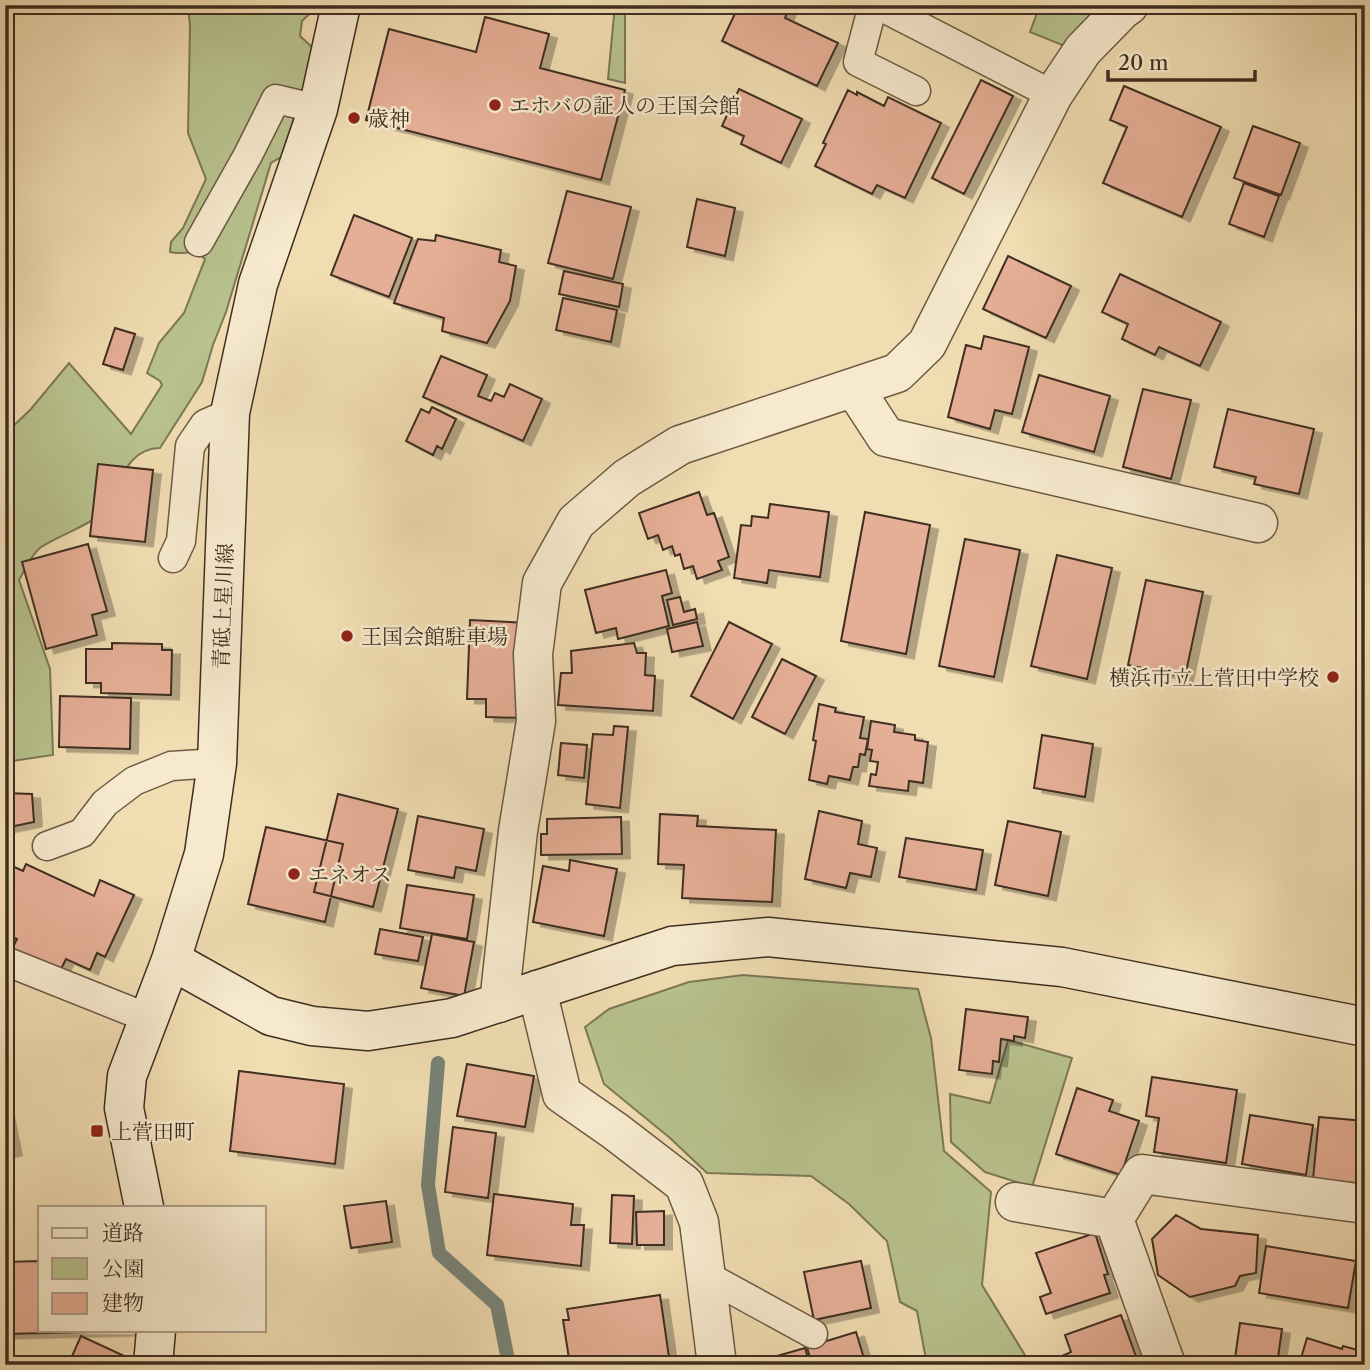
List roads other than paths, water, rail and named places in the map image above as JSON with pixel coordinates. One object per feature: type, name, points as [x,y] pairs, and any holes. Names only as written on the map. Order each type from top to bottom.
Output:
[{"type":"street","name":"青砥上星川線","points":[[144,1206],[124,1108],[127,1076],[171,960],[204,854],[217,763],[230,413],[258,284],[318,109],[341,5]]},
{"type":"street","points":[[499,1003],[519,831],[536,721],[533,654],[542,583],[576,522],[626,478],[680,445],[897,373],[927,344],[1053,95],[1083,50],[1129,5]]},
{"type":"street","points":[[854,388],[886,437],[1258,523]]},
{"type":"street","points":[[171,960],[271,1016],[312,1026],[368,1031],[452,1018],[671,946],[768,937],[1062,967],[1365,1027]]},
{"type":"street","points":[[537,990],[562,1094],[684,1184],[699,1222],[717,1365]]},
{"type":"street","points":[[1114,1219],[1142,1174],[1365,1204]]},
{"type":"street","points":[[1015,1202],[1114,1219]]},
{"type":"street","points":[[1114,1219],[1166,1365]]},
{"type":"street","points":[[153,1365],[156,1332]]},
{"type":"lane","points":[[916,91],[858,62],[876,5],[1053,95]]},
{"type":"lane","points":[[200,243],[276,99],[318,109]]},
{"type":"lane","points":[[173,558],[181,541],[190,446],[205,424],[230,413]]},
{"type":"lane","points":[[47,846],[82,833],[106,803],[134,781],[170,765],[217,763]]},
{"type":"lane","points":[[5,961],[148,1018]]},
{"type":"lane","points":[[707,1276],[813,1334]]},
{"type":"waterway","points":[[438,1063],[428,1185],[439,1253],[497,1305],[509,1365]]},
{"type":"place","name":"エホバの証人の王国会館","points":[[495,105]]},
{"type":"place","name":"歳神","points":[[354,118]]},
{"type":"place","name":"王国会館駐車場","points":[[347,636]]},
{"type":"place","name":"横浜市立上菅田中学校","points":[[1333,677]]},
{"type":"place","name":"エネオス","points":[[294,874]]},
{"type":"place","name":"上菅田町","points":[[97,1131]]}]
